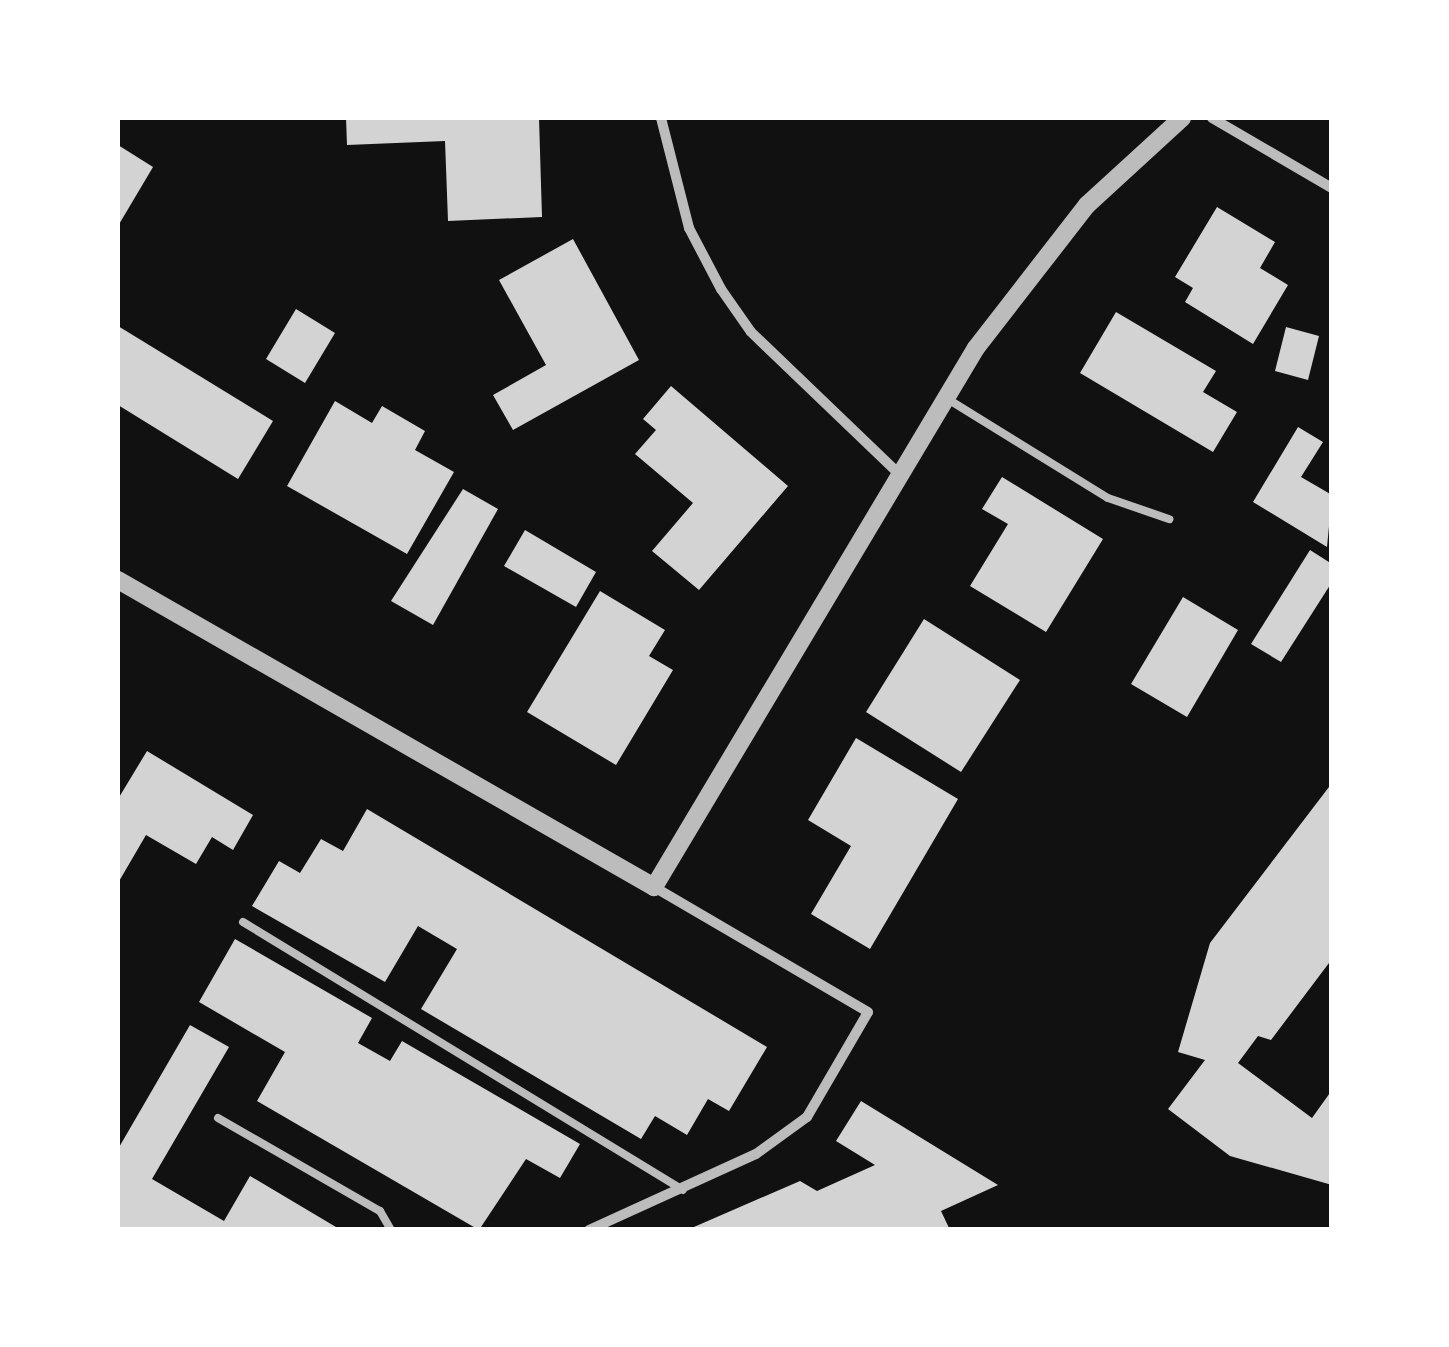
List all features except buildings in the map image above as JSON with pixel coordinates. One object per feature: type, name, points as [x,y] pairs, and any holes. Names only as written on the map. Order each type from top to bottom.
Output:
[{"type":"street","points":[[660,118],[689,228],[721,289],[751,332],[898,474]]},
{"type":"street","points":[[654,887],[946,398],[1087,205],[1182,118]]},
{"type":"street","points":[[1212,118],[1332,188]]},
{"type":"street","points":[[118,580],[868,1012],[807,1117],[683,1190],[588,1230]]},
{"type":"lane","points":[[946,398],[1108,498],[1168,519]]},
{"type":"lane","points":[[243,922],[683,1190]]},
{"type":"lane","points":[[218,1118],[380,1212],[391,1230]]}]
